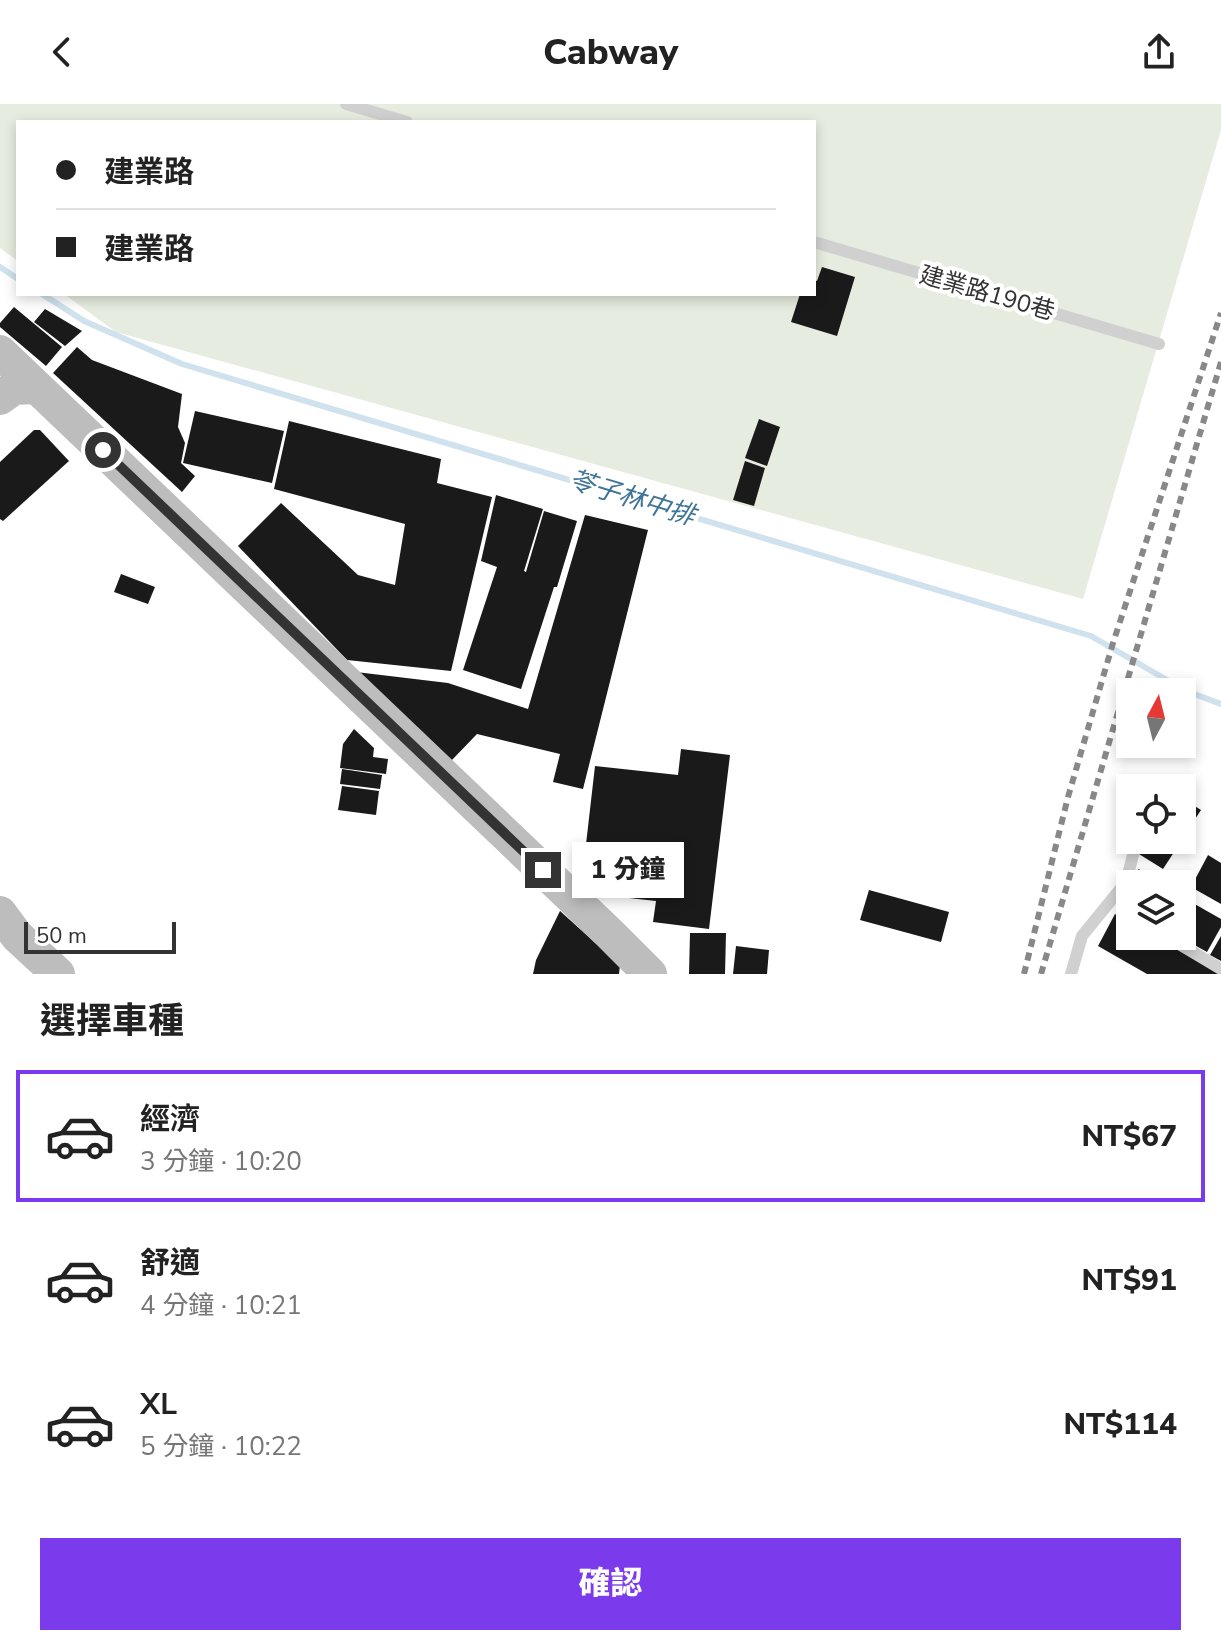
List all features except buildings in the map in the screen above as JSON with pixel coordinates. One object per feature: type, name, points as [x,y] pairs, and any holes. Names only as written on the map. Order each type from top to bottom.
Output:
[{"type":"street","points":[[0,352],[650,974]]},
{"type":"street","points":[[0,398],[14,388],[36,387]]},
{"type":"street","points":[[0,913],[17,936],[58,974]]},
{"type":"street","points":[[0,948],[27,974]]},
{"type":"lane","points":[[346,104],[400,120]]},
{"type":"lane","name":"建業路190巷","points":[[816,243],[1159,344]]},
{"type":"lane","points":[[1071,974],[1082,936],[1126,882],[1133,854]]},
{"type":"lane","points":[[1189,950],[1221,969]]},
{"type":"shaded area","points":[[0,104],[1221,104],[1221,130],[1083,599],[116,332],[67,296],[816,296],[816,120],[16,120],[16,260],[0,248]]},
{"type":"waterway","name":"苓子林中排","points":[[0,267],[16,278]]},
{"type":"waterway","name":"苓子林中排","points":[[45,296],[84,321],[182,364],[1091,636],[1186,691],[1221,704]]},
{"type":"railway","points":[[1024,974],[1068,797],[1113,643],[1221,313]]},
{"type":"railway","points":[[1041,974],[1221,362]]},
{"type":"route","points":[[103,450],[543,870]]}]
